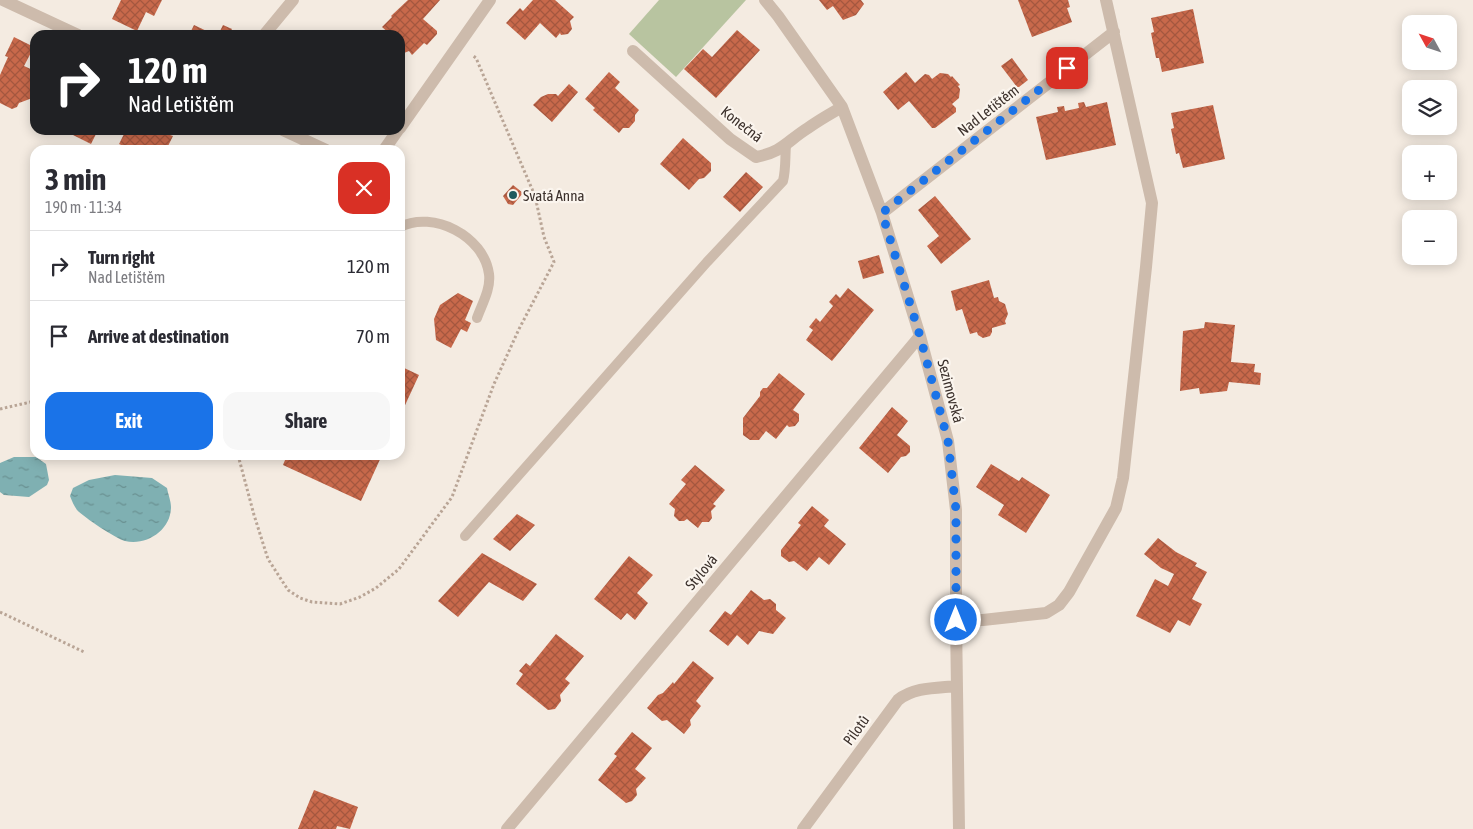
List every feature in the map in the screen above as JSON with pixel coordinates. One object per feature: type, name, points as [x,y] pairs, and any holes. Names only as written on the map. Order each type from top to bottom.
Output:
[{"type":"street","points":[[3,0],[67,30]]},
{"type":"street","points":[[268,30],[293,0]]},
{"type":"street","points":[[405,120],[490,0]]},
{"type":"street","name":"Sezimovská","points":[[765,0],[842,107],[882,213],[920,336],[948,441],[956,510],[956,686],[959,829]]},
{"type":"street","points":[[956,620],[983,620],[1046,613],[1059,605],[1069,592],[1116,508],[1125,459],[1152,203],[1106,0]]},
{"type":"street","name":"Nad Letištěm","points":[[882,213],[1114,32]]},
{"type":"street","name":"Konečná","points":[[633,51],[730,139],[756,157],[771,154],[806,129],[842,107]]},
{"type":"street","points":[[294,135],[315,145]]},
{"type":"street","name":"Stylová","points":[[507,829],[920,336]]},
{"type":"street","name":"Pilotů","points":[[804,829],[898,700],[906,694],[917,691],[956,686]]},
{"type":"lane","points":[[464,536],[707,262],[783,181],[786,170],[784,160],[786,145]]},
{"type":"lane","points":[[405,225],[419,221],[429,221],[457,231],[477,247],[485,258],[489,276],[488,287],[477,318]]},
{"type":"path","points":[[239,460],[268,559],[288,590],[300,598],[312,602],[340,604],[360,597],[376,588],[399,569],[452,497],[494,384],[519,329],[554,262],[544,237],[535,196],[476,58]]},
{"type":"path","points":[[0,409],[30,402]]},
{"type":"path","points":[[0,612],[84,652]]},
{"type":"green space","points":[[659,0],[746,0],[676,77],[629,34]]},
{"type":"water","points":[[14,457],[30,457],[30,460],[40,460],[46,464],[49,480],[47,485],[29,497],[4,495],[0,492],[0,463]]},
{"type":"water","points":[[115,475],[152,478],[167,488],[171,505],[170,515],[162,529],[149,539],[133,542],[125,541],[100,527],[81,514],[76,508],[70,496],[73,488],[89,480]]},
{"type":"building","points":[[121,0],[162,0],[154,16],[146,12],[137,30],[112,19]]},
{"type":"building","points":[[408,0],[440,0],[423,19],[437,31],[437,34],[427,45],[424,43],[412,55],[409,51],[405,53],[405,30],[385,30],[382,27]]},
{"type":"building","points":[[533,0],[555,0],[574,17],[570,21],[572,29],[568,34],[561,35],[560,33],[556,38],[540,23],[525,40],[506,23],[520,8],[523,11]]},
{"type":"building","points":[[819,0],[861,0],[864,4],[856,15],[843,20],[833,6],[827,10]]},
{"type":"building","points":[[1018,0],[1068,0],[1070,7],[1067,8],[1072,22],[1032,37]]},
{"type":"building","points":[[1193,9],[1204,63],[1162,72],[1159,58],[1156,58],[1151,33],[1154,32],[1151,18]]},
{"type":"building","points":[[194,25],[204,30],[192,30]]},
{"type":"building","points":[[223,25],[232,29],[232,30],[220,30]]},
{"type":"building","points":[[737,30],[760,50],[716,98],[684,69],[703,49],[712,57]]},
{"type":"building","points":[[14,37],[30,45],[30,55],[24,66],[30,69],[30,99],[19,103],[17,107],[12,109],[0,103],[0,75],[8,57],[5,56]]},
{"type":"building","points":[[1012,58],[1028,80],[1019,87],[1017,87],[1001,66]]},
{"type":"building","points":[[609,72],[620,82],[615,88],[639,110],[635,115],[635,121],[629,128],[623,128],[619,133],[593,110],[595,108],[585,99]]},
{"type":"building","points":[[906,72],[915,83],[925,74],[929,75],[932,79],[940,73],[952,76],[960,85],[958,86],[960,89],[959,98],[952,104],[956,108],[956,112],[935,128],[932,128],[909,101],[898,110],[883,92]]},
{"type":"building","points":[[569,84],[578,92],[552,122],[533,105],[541,97],[548,94],[556,94],[558,96]]},
{"type":"building","points":[[1084,102],[1086,107],[1107,102],[1116,145],[1046,160],[1036,117],[1058,112],[1057,107],[1064,106],[1065,111],[1079,108],[1078,103]]},
{"type":"building","points":[[1213,105],[1225,159],[1183,168],[1179,153],[1176,154],[1171,129],[1174,128],[1171,113]]},
{"type":"building","points":[[73,135],[96,135],[91,144]]},
{"type":"building","points":[[124,135],[173,136],[168,145],[119,144]]},
{"type":"building","points":[[683,138],[711,163],[711,171],[704,178],[699,179],[689,190],[660,164]]},
{"type":"building","points":[[746,172],[763,187],[740,212],[723,197]]},
{"type":"building","name":"Svatá Anna","points":[[513,185],[523,193],[513,205],[508,204],[503,196]]},
{"type":"building","points":[[935,196],[971,239],[941,264],[927,246],[939,236],[918,210]]},
{"type":"building","points":[[879,255],[884,273],[863,279],[858,261]]},
{"type":"building","points":[[989,280],[994,298],[998,297],[999,301],[1005,304],[1008,314],[1005,321],[1006,324],[992,328],[990,336],[983,338],[977,332],[970,334],[962,309],[956,311],[951,291]]},
{"type":"building","points":[[848,288],[874,310],[832,361],[806,340],[813,330],[809,327],[816,318],[820,322],[833,306],[829,302],[836,294],[840,298]]},
{"type":"building","points":[[458,293],[473,301],[465,320],[471,323],[467,332],[461,329],[451,348],[436,340],[434,319],[440,305]]},
{"type":"building","points":[[1205,322],[1235,325],[1231,362],[1255,364],[1254,372],[1261,373],[1260,385],[1229,382],[1227,391],[1200,394],[1199,388],[1180,391],[1183,331],[1204,328]]},
{"type":"building","points":[[405,368],[419,375],[405,405]]},
{"type":"building","points":[[779,373],[805,394],[793,410],[799,414],[799,421],[795,426],[789,427],[787,425],[776,439],[766,431],[759,440],[750,440],[743,435],[743,418],[760,396],[763,388],[767,388]]},
{"type":"building","points":[[892,407],[908,421],[897,435],[910,446],[910,452],[906,456],[901,457],[888,473],[859,448]]},
{"type":"building","points":[[285,460],[380,460],[361,501],[283,465]]},
{"type":"building","points":[[991,464],[1019,481],[1022,477],[1050,495],[1026,533],[998,515],[1004,505],[976,487]]},
{"type":"building","points":[[695,465],[725,490],[713,504],[716,506],[711,511],[712,518],[709,522],[702,522],[698,528],[687,519],[679,521],[674,516],[675,509],[669,504],[686,484],[681,480]]},
{"type":"building","points":[[812,506],[829,520],[824,526],[846,544],[829,565],[819,557],[807,571],[794,561],[789,562],[781,556],[781,550],[801,525],[798,523]]},
{"type":"building","points":[[517,514],[535,525],[510,551],[493,539]]},
{"type":"building","points":[[1158,538],[1176,552],[1197,563],[1195,566],[1207,572],[1192,599],[1202,604],[1190,626],[1178,620],[1170,633],[1136,616],[1155,579],[1168,586],[1174,574],[1161,568],[1144,554]]},
{"type":"building","points":[[482,553],[537,584],[523,601],[489,582],[458,617],[438,601]]},
{"type":"building","points":[[629,556],[653,575],[637,593],[648,603],[635,620],[627,613],[621,620],[594,599]]},
{"type":"building","points":[[751,590],[764,600],[770,599],[776,604],[776,610],[786,618],[773,634],[759,631],[748,645],[737,635],[728,646],[709,631],[725,611],[731,615]]},
{"type":"building","points":[[556,634],[584,656],[565,679],[570,683],[560,695],[561,701],[555,709],[548,710],[516,684],[523,674],[519,671],[526,663],[530,666]]},
{"type":"building","points":[[693,661],[714,678],[696,701],[701,706],[690,720],[691,725],[684,734],[667,720],[662,721],[647,708],[658,695],[663,693],[673,682],[674,684]]},
{"type":"building","points":[[632,732],[652,748],[635,769],[646,778],[636,789],[637,795],[632,801],[626,803],[598,780],[617,756],[614,754]]},
{"type":"building","points":[[314,790],[358,807],[350,829],[337,826],[336,829],[298,829]]},
{"type":"place","name":"Svatá Anna","points":[[513,195]]},
{"type":"route","points":[[956,620],[956,510],[948,441],[920,336],[882,213],[1067,68]]}]
